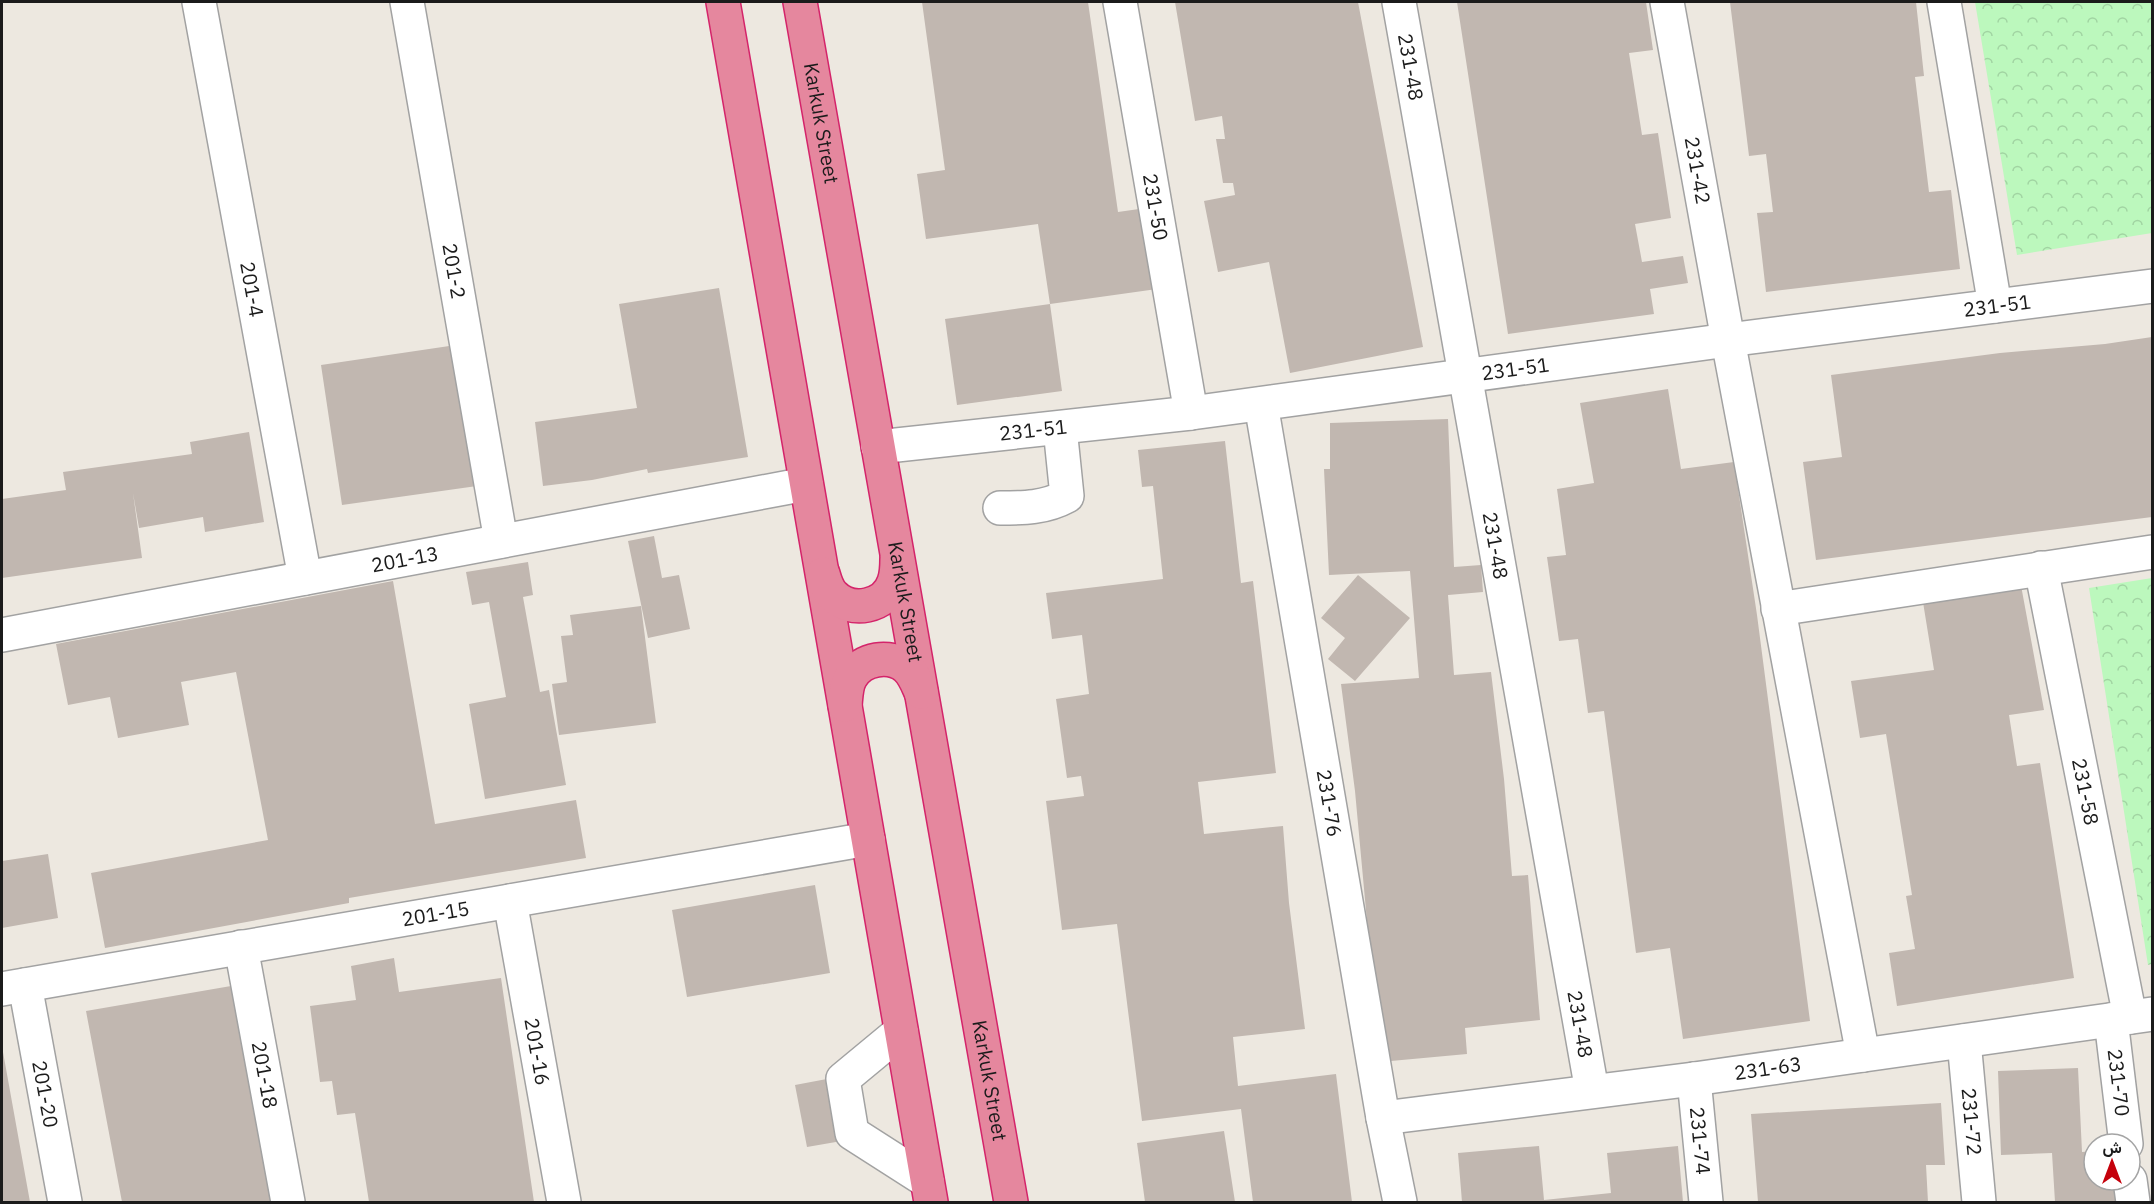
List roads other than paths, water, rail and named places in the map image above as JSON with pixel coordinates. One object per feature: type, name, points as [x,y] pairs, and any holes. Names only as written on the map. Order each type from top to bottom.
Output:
[{"type":"highway","points":[[723,2],[929,1192]]},
{"type":"highway","name":"Karkuk Street","points":[[800,2],[1011,1203]]},
{"type":"highway","points":[[823,575],[833,595],[855,606],[867,606],[878,602],[888,594],[894,584],[897,554]]},
{"type":"highway","points":[[845,706],[851,676],[860,667],[882,659],[905,666],[913,675],[921,692]]},
{"type":"street","name":"201-4","points":[[198,2],[305,578]]},
{"type":"street","name":"201-2","points":[[407,2],[501,541]]},
{"type":"street","name":"231-50","points":[[1120,2],[1191,413]]},
{"type":"street","name":"231-48","points":[[1400,2],[1592,1091]]},
{"type":"street","name":"231-42","points":[[1667,2],[1778,609],[1863,1055]]},
{"type":"street","points":[[1944,2],[1995,306]]},
{"type":"street","name":"231-51","points":[[878,447],[1191,413],[1728,340],[2152,286]]},
{"type":"street","name":"231-76","points":[[1261,404],[1383,1118],[1400,1203]]},
{"type":"street","points":[[1000,508],[1031,508],[1053,504],[1067,496],[1060,428]]},
{"type":"street","name":"201-13","points":[[2,635],[806,484]]},
{"type":"street","points":[[1778,609],[2152,552]]},
{"type":"street","name":"231-58","points":[[2042,568],[2131,1017]]},
{"type":"street","name":"201-15","points":[[13,987],[868,839]]},
{"type":"street","name":"201-16","points":[[510,901],[564,1203]]},
{"type":"street","name":"201-18","points":[[241,947],[288,1203]]},
{"type":"street","name":"201-20","points":[[13,987],[65,1203]]},
{"type":"street","name":"231-63","points":[[1383,1118],[1694,1079],[2131,1017]]},
{"type":"street","name":"231-70","points":[[2126,1132],[2131,1017]]},
{"type":"street","points":[[901,1031],[843,1079],[848,1111],[852,1132],[929,1192]]},
{"type":"street","name":"231-72","points":[[1964,1041],[1979,1203]]},
{"type":"street","name":"231-74","points":[[1694,1079],[1706,1203]]}]
